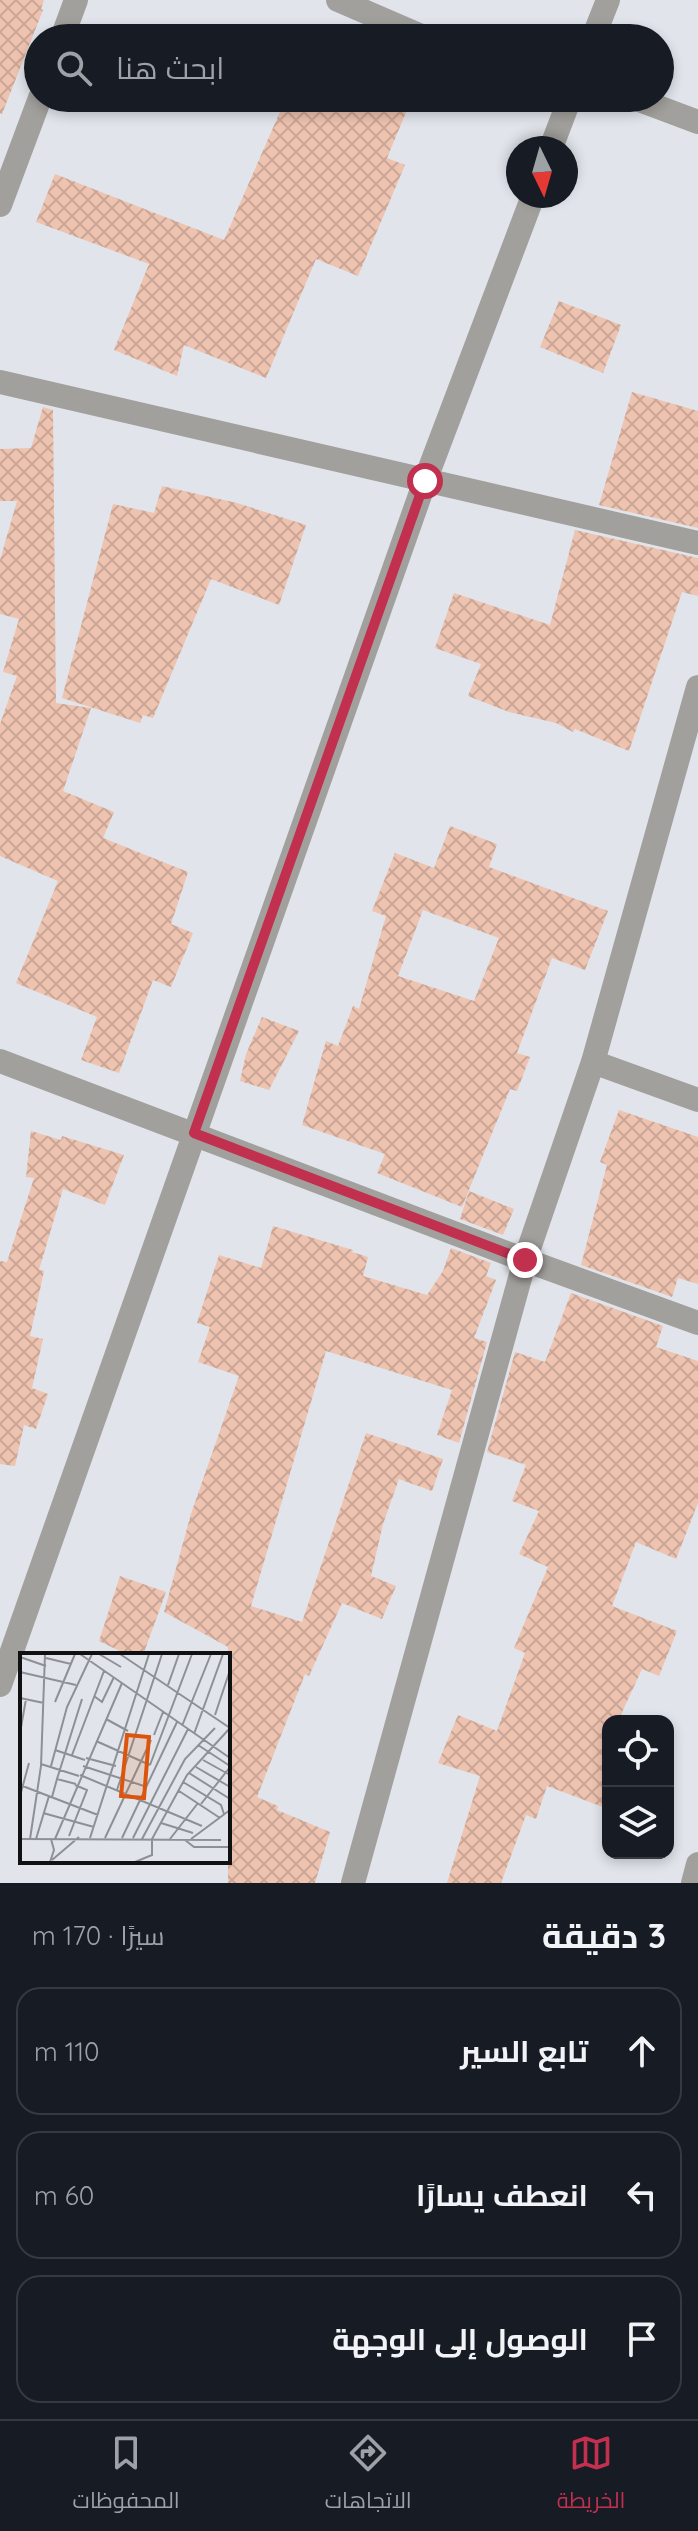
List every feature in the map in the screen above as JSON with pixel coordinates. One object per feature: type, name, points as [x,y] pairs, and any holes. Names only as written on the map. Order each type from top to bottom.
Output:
[{"type":"street","points":[[67,24],[76,0]]},
{"type":"street","points":[[338,0],[394,24]]},
{"type":"street","points":[[599,24],[608,0]]},
{"type":"street","points":[[0,205],[35,112]]},
{"type":"street","points":[[556,136],[565,112]]},
{"type":"street","points":[[671,112],[698,122]]},
{"type":"street","points":[[0,1685],[425,481],[528,208]]},
{"type":"street","points":[[0,382],[698,543]]},
{"type":"street","points":[[356,1882],[525,1260],[593,1062],[698,687]]},
{"type":"street","points":[[0,1061],[698,1323]]},
{"type":"street","points":[[593,1062],[698,1100]]},
{"type":"street","points":[[693,1883],[698,1864]]},
{"type":"building","points":[[0,0],[44,0],[37,24],[24,24],[24,58],[0,113]]},
{"type":"building","points":[[280,112],[406,112],[387,158],[405,165],[358,276],[316,259],[266,378],[184,345],[177,376],[114,350],[149,264],[36,222],[55,174],[224,240]]},
{"type":"building","points":[[559,301],[621,325],[603,373],[540,347]]},
{"type":"building","points":[[632,392],[698,411],[698,528],[599,505]]},
{"type":"building","points":[[43,407],[53,410],[56,703],[91,708],[63,791],[114,812],[103,838],[188,872],[171,924],[193,933],[171,987],[153,980],[119,1073],[81,1060],[97,1017],[16,983],[58,881],[0,856],[0,724],[17,676],[3,672],[19,619],[0,614],[0,560],[17,501],[0,501],[0,449],[31,448]]},
{"type":"building","points":[[162,486],[237,503],[306,525],[279,605],[211,579],[153,718],[143,715],[140,723],[62,698],[113,504],[154,513]]},
{"type":"building","points":[[575,530],[698,558],[698,596],[682,592],[629,751],[575,729],[573,732],[556,723],[509,712],[468,696],[481,664],[435,648],[454,593],[550,625]]},
{"type":"building","points":[[450,826],[497,844],[489,867],[608,911],[585,970],[552,958],[517,1053],[530,1057],[517,1091],[510,1089],[462,1207],[377,1173],[385,1154],[302,1125],[326,1041],[338,1046],[353,1006],[359,1009],[386,916],[372,911],[395,853],[434,868]],"holes":[[[423,910],[499,938],[474,1001],[398,976]]]},
{"type":"building","points":[[262,1017],[299,1031],[269,1090],[240,1081],[246,1054]]},
{"type":"building","points":[[619,1110],[698,1137],[698,1284],[678,1278],[672,1297],[581,1265],[607,1165],[600,1162]]},
{"type":"building","points":[[31,1131],[61,1140],[62,1136],[124,1155],[105,1205],[63,1189],[39,1270],[44,1271],[30,1336],[43,1339],[32,1388],[48,1394],[36,1429],[24,1425],[15,1466],[0,1464],[0,1261],[7,1262],[34,1178],[26,1177]]},
{"type":"building","points":[[469,1191],[514,1209],[503,1235],[460,1219]]},
{"type":"building","points":[[273,1226],[353,1250],[368,1257],[363,1276],[427,1295],[443,1271],[451,1248],[491,1263],[486,1276],[496,1280],[474,1338],[487,1342],[459,1443],[437,1435],[452,1390],[326,1351],[251,1606],[302,1622],[366,1433],[443,1459],[432,1491],[399,1479],[383,1524],[371,1576],[396,1586],[382,1619],[342,1603],[309,1676],[305,1674],[257,1797],[278,1806],[277,1810],[330,1832],[315,1883],[228,1883],[230,1653],[228,1647],[164,1612],[191,1514],[239,1376],[198,1362],[210,1327],[197,1323],[219,1255],[261,1268]]},
{"type":"building","points":[[571,1293],[663,1326],[656,1347],[698,1361],[698,1503],[676,1559],[636,1542],[612,1606],[677,1631],[659,1676],[642,1669],[621,1715],[602,1715],[602,1807],[547,1786],[536,1819],[526,1815],[501,1883],[447,1883],[480,1776],[438,1763],[458,1715],[497,1731],[525,1653],[514,1648],[548,1567],[519,1554],[539,1511],[512,1501],[526,1465],[487,1452],[515,1352],[545,1362]]},
{"type":"building","points":[[120,1576],[166,1592],[144,1653],[124,1653],[99,1641]]},
{"type":"route","points":[[425,481],[194,1133],[525,1260]]}]
